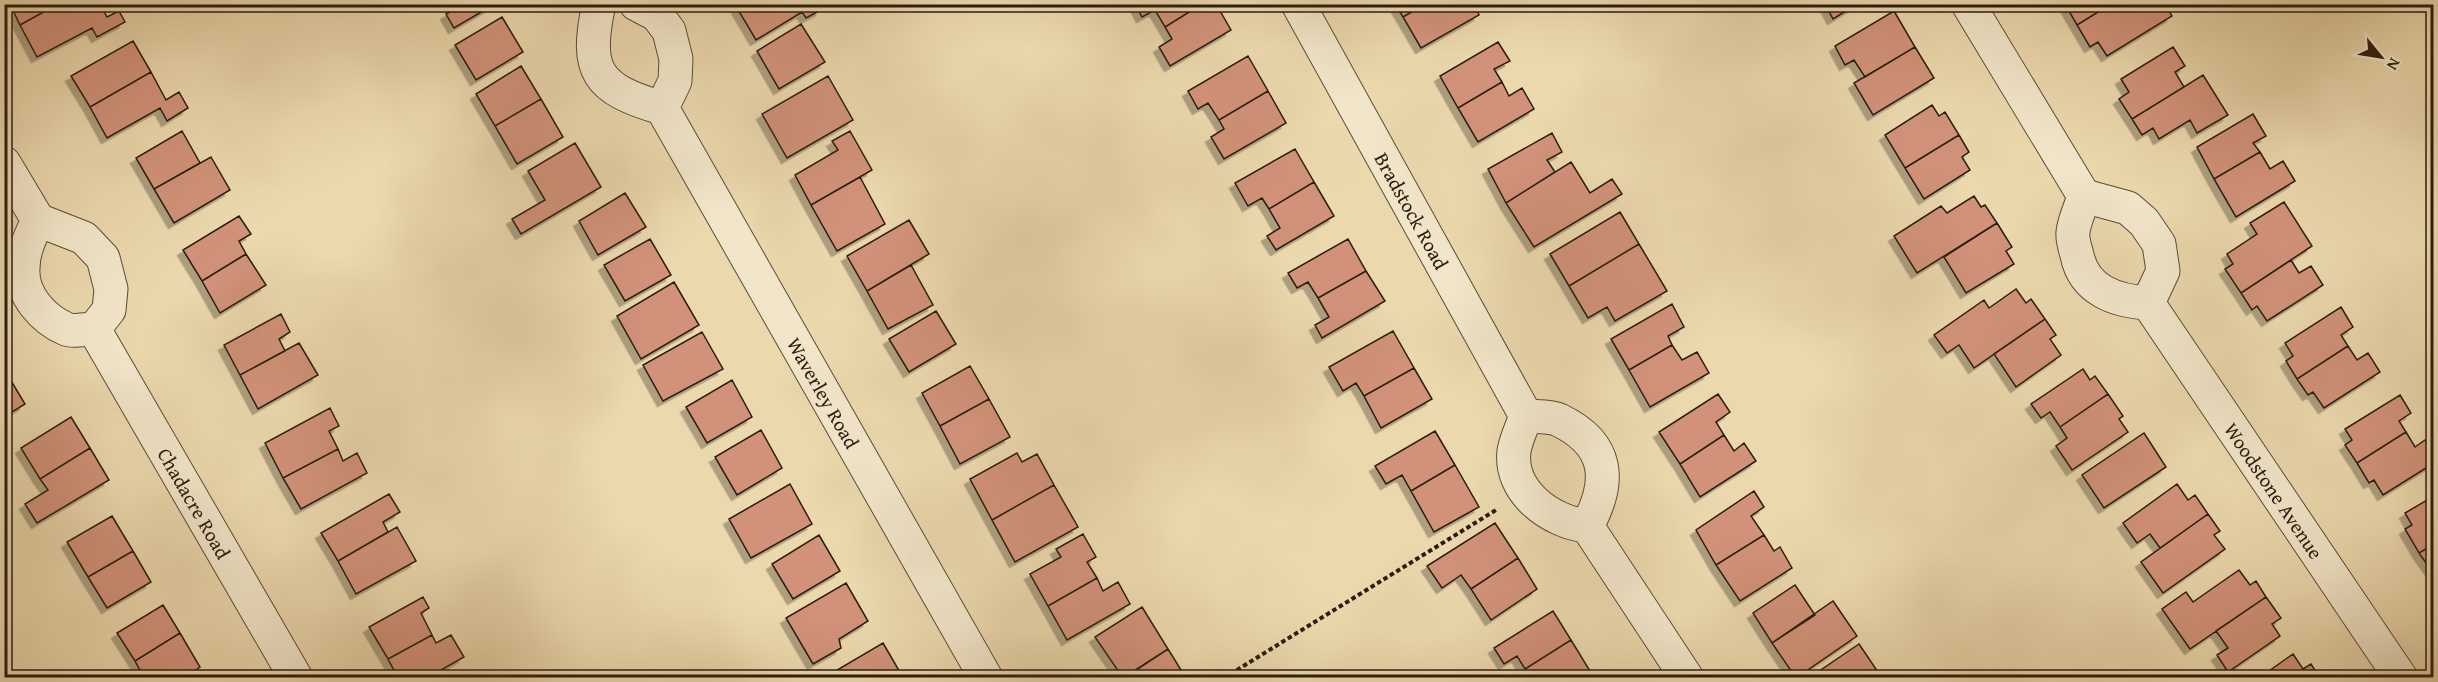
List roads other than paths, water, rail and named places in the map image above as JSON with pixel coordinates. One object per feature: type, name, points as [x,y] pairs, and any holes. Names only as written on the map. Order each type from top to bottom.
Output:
[{"type":"street","points":[[599,4],[594,28],[597,72],[611,89],[635,100],[662,108],[675,81],[676,59],[669,31],[657,15],[636,4]]},
{"type":"street","name":"Bradstock Road","points":[[1298,4],[1526,416]]},
{"type":"street","points":[[1968,4],[2084,196],[2128,208],[2144,222],[2159,244],[2163,271],[2148,303],[2126,301],[2109,296],[2094,286],[2080,270],[2073,231],[2084,196]]},
{"type":"street","name":"Waverley Road","points":[[662,108],[986,678]]},
{"type":"street","points":[[4,163],[38,220],[84,238],[103,258],[111,289],[109,310],[94,329],[68,330],[44,314],[30,299],[22,271],[26,247],[38,220]]},
{"type":"street","name":"Woodstone Avenue","points":[[2148,303],[2401,678]]},
{"type":"street","name":"Chadacre Road","points":[[94,329],[296,678]]},
{"type":"street","points":[[1587,526],[1600,502],[1604,478],[1599,455],[1579,434],[1557,419],[1526,416],[1514,451],[1515,466],[1525,492],[1547,513],[1570,524],[1587,526],[1687,678]]}]
